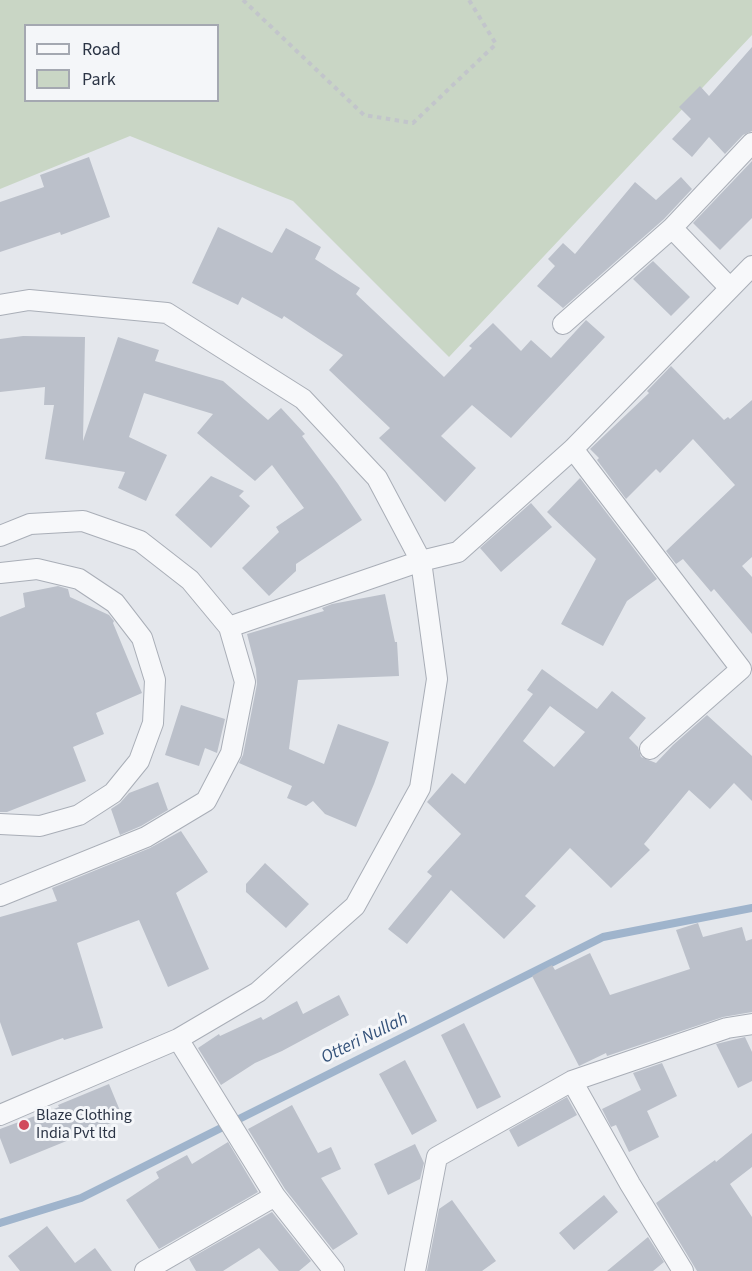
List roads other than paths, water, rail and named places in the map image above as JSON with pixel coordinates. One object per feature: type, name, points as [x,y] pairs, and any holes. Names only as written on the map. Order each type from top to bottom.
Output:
[{"type":"street","points":[[563,324],[672,228],[752,143]]},
{"type":"street","points":[[672,228],[730,288]]},
{"type":"street","points":[[229,627],[420,561],[458,552],[573,449],[752,266]]},
{"type":"street","points":[[0,305],[29,300],[167,313],[303,399],[377,478],[420,561],[437,678],[420,788],[355,906],[258,992],[178,1039],[2,1110]]},
{"type":"street","points":[[573,449],[746,668],[650,749]]},
{"type":"street","points":[[0,536],[30,524],[83,521],[141,541],[190,579],[229,627],[245,682],[231,753],[206,801],[146,837],[0,896]]},
{"type":"street","points":[[0,573],[37,569],[79,579],[116,603],[142,638],[155,680],[153,723],[139,761],[113,793],[79,815],[40,826],[0,824]]},
{"type":"street","points":[[415,1271],[437,1156],[572,1081],[727,1028],[752,1024]]},
{"type":"street","points":[[178,1039],[274,1196],[334,1271]]},
{"type":"street","points":[[572,1081],[682,1271]]},
{"type":"street","points":[[146,1271],[274,1196]]},
{"type":"waterway","name":"Otteri Nullah","points":[[0,1223],[81,1198],[603,937],[752,908]]},
{"type":"place","name":"Blaze Clothing India Pvt ltd","points":[[24,1125]]}]
